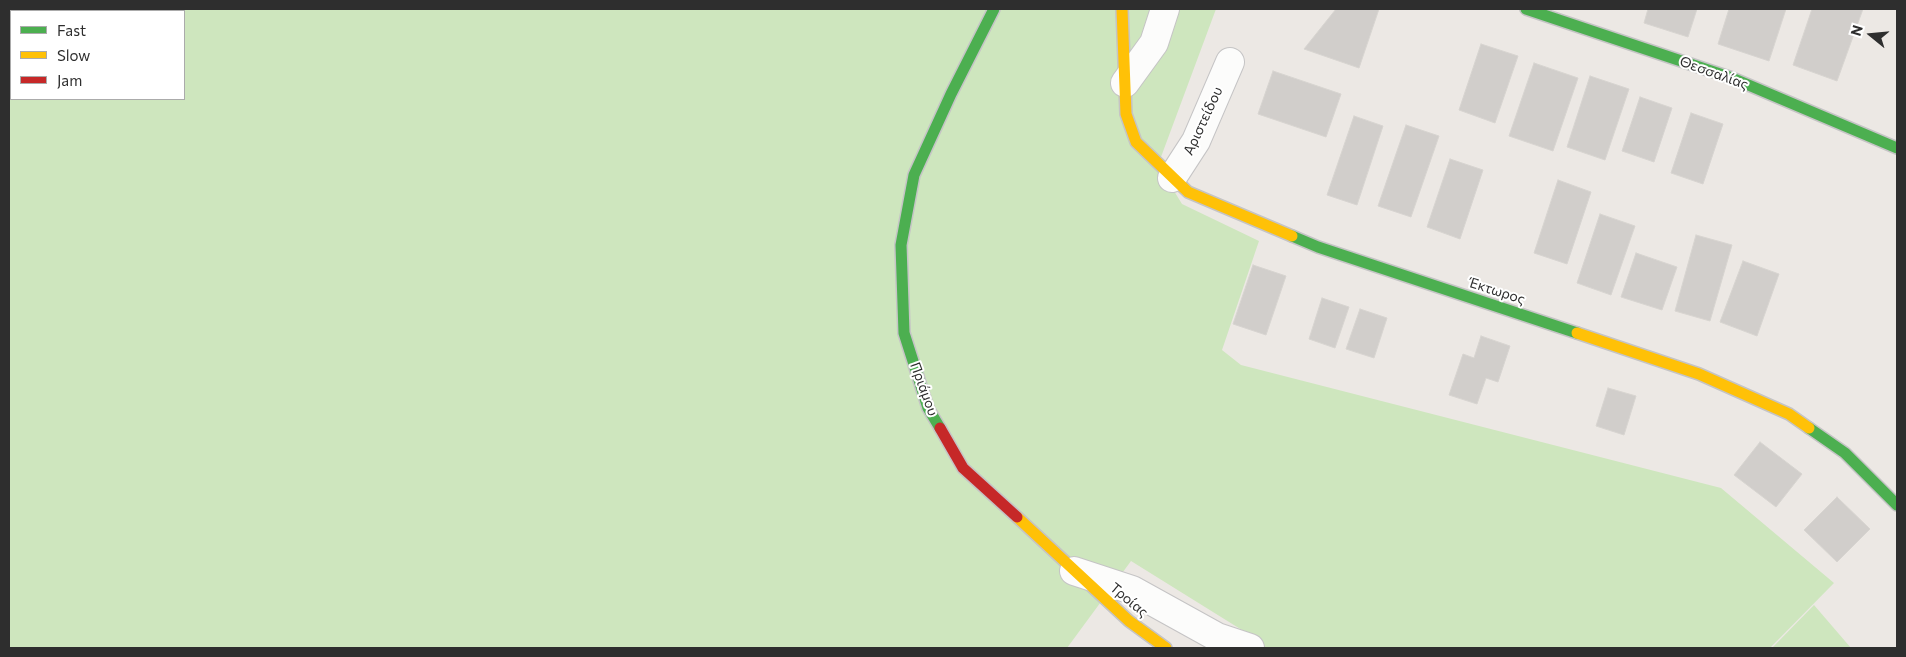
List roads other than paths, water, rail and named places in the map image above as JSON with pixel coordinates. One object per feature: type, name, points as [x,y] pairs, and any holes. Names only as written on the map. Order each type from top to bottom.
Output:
[{"type":"street","name":"Πριάμου","points":[[994,9],[951,94],[914,175],[901,246],[904,333],[928,408],[963,468],[1074,572],[1132,590],[1217,637],[1250,648]]},
{"type":"street","points":[[1122,9],[1125,83]]},
{"type":"street","points":[[1125,83],[1154,43],[1165,9]]},
{"type":"street","name":"Θεσσαλίας","points":[[1526,9],[1732,78],[1897,148]]},
{"type":"street","name":"Αριστείδου","points":[[1172,178],[1196,141],[1230,62]]},
{"type":"street","name":"Έκτωρος","points":[[1125,83],[1126,114],[1136,142],[1188,192],[1318,247],[1699,374],[1789,414],[1845,453],[1897,505]]},
{"type":"street","name":"Τροίας","points":[[1074,572],[1129,621],[1166,648]]}]
